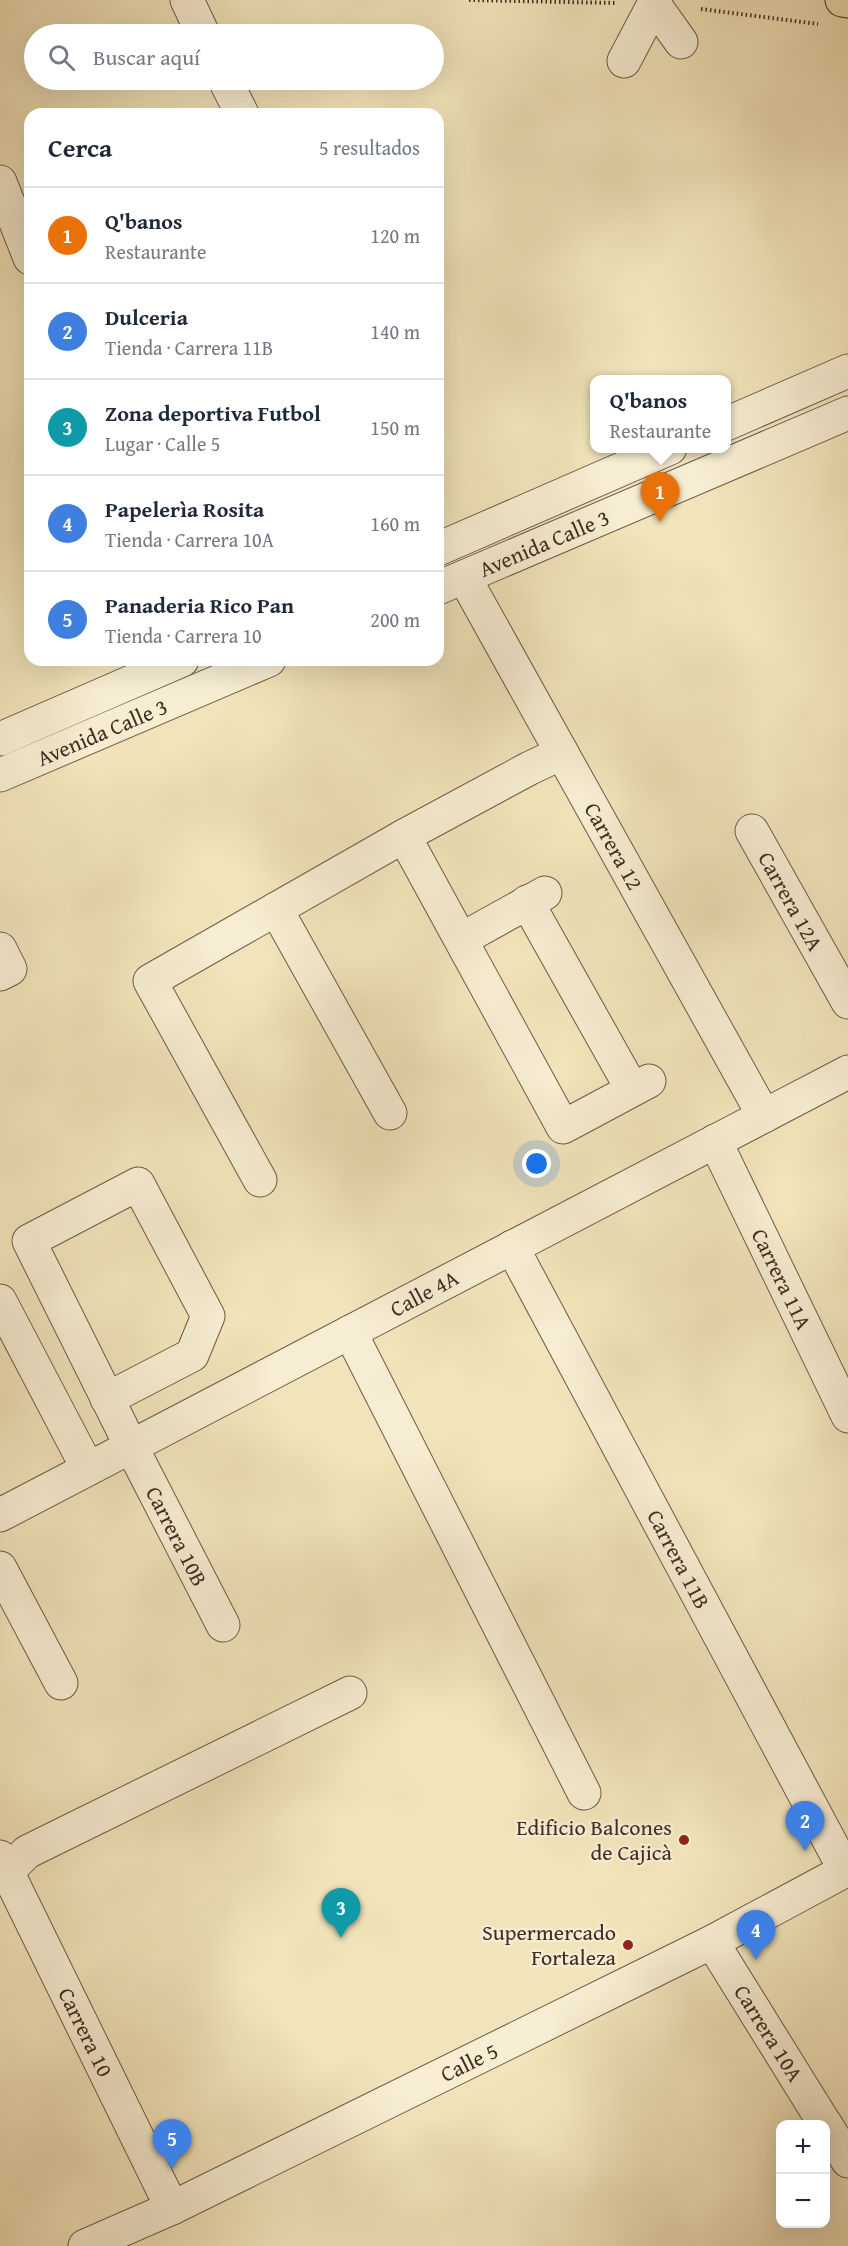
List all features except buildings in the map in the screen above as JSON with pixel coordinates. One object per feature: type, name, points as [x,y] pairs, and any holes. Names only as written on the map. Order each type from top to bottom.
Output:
[{"type":"main road","points":[[842,0],[848,1]]},
{"type":"street","points":[[187,0],[198,24]]},
{"type":"street","points":[[624,61],[653,2],[681,42]]},
{"type":"street","points":[[230,90],[239,108]]},
{"type":"street","points":[[0,182],[24,243]]},
{"type":"street","points":[[731,422],[845,378]]},
{"type":"street","name":"Avenida Calle 3","points":[[451,582],[848,413]]},
{"type":"street","name":"Avenida Calle 3","points":[[444,546],[659,453]]},
{"type":"street","name":"Carrera 12","points":[[451,582],[562,753],[764,1116]]},
{"type":"street","name":"Avenida Calle 3","points":[[0,775],[255,666]]},
{"type":"street","name":"Avenida Calle 3","points":[[0,739],[144,667]]},
{"type":"street","points":[[260,1180],[150,981],[404,836],[562,753]]},
{"type":"street","name":"Carrera 12A","points":[[752,831],[848,1002]]},
{"type":"street","points":[[404,836],[563,1127],[640,1085],[536,897],[462,939]]},
{"type":"street","points":[[276,909],[390,1113]]},
{"type":"street","points":[[0,949],[10,969],[0,974]]},
{"type":"street","name":"Calle 4A","points":[[0,1515],[848,1072]]},
{"type":"street","name":"Carrera 11A","points":[[715,1141],[848,1416]]},
{"type":"street","name":"Carrera 10B","points":[[108,1399],[192,1355],[208,1316],[138,1184],[29,1241],[131,1446],[223,1625]]},
{"type":"street","name":"Carrera 11B","points":[[512,1247],[847,1869]]},
{"type":"street","points":[[0,1301],[88,1469]]},
{"type":"street","points":[[350,1332],[584,1793]]},
{"type":"street","points":[[0,1568],[61,1683]]},
{"type":"street","points":[[4,1864],[350,1694]]},
{"type":"street","name":"Carrera 10","points":[[4,1864],[12,1909],[172,2208]]},
{"type":"street","name":"Calle 5","points":[[85,2246],[172,2208],[712,1942],[847,1869]]},
{"type":"street","name":"Carrera 10A","points":[[712,1942],[822,2120]]},
{"type":"street","name":"Carrera 10A","points":[[830,2133],[848,2161]]},
{"type":"place","name":"Q'banos","points":[[660,522]]},
{"type":"place","name":"Edificio Balcones de Cajicà","points":[[684,1840]]},
{"type":"place","name":"Dulceria","points":[[805,1851]]},
{"type":"place","name":"Zona deportiva Futbol","points":[[341,1938]]},
{"type":"place","name":"Supermercado Fortaleza","points":[[628,1945]]},
{"type":"place","name":"Papelerìa Rosita","points":[[756,1960]]},
{"type":"place","name":"Panaderia Rico Pan","points":[[172,2169]]}]
